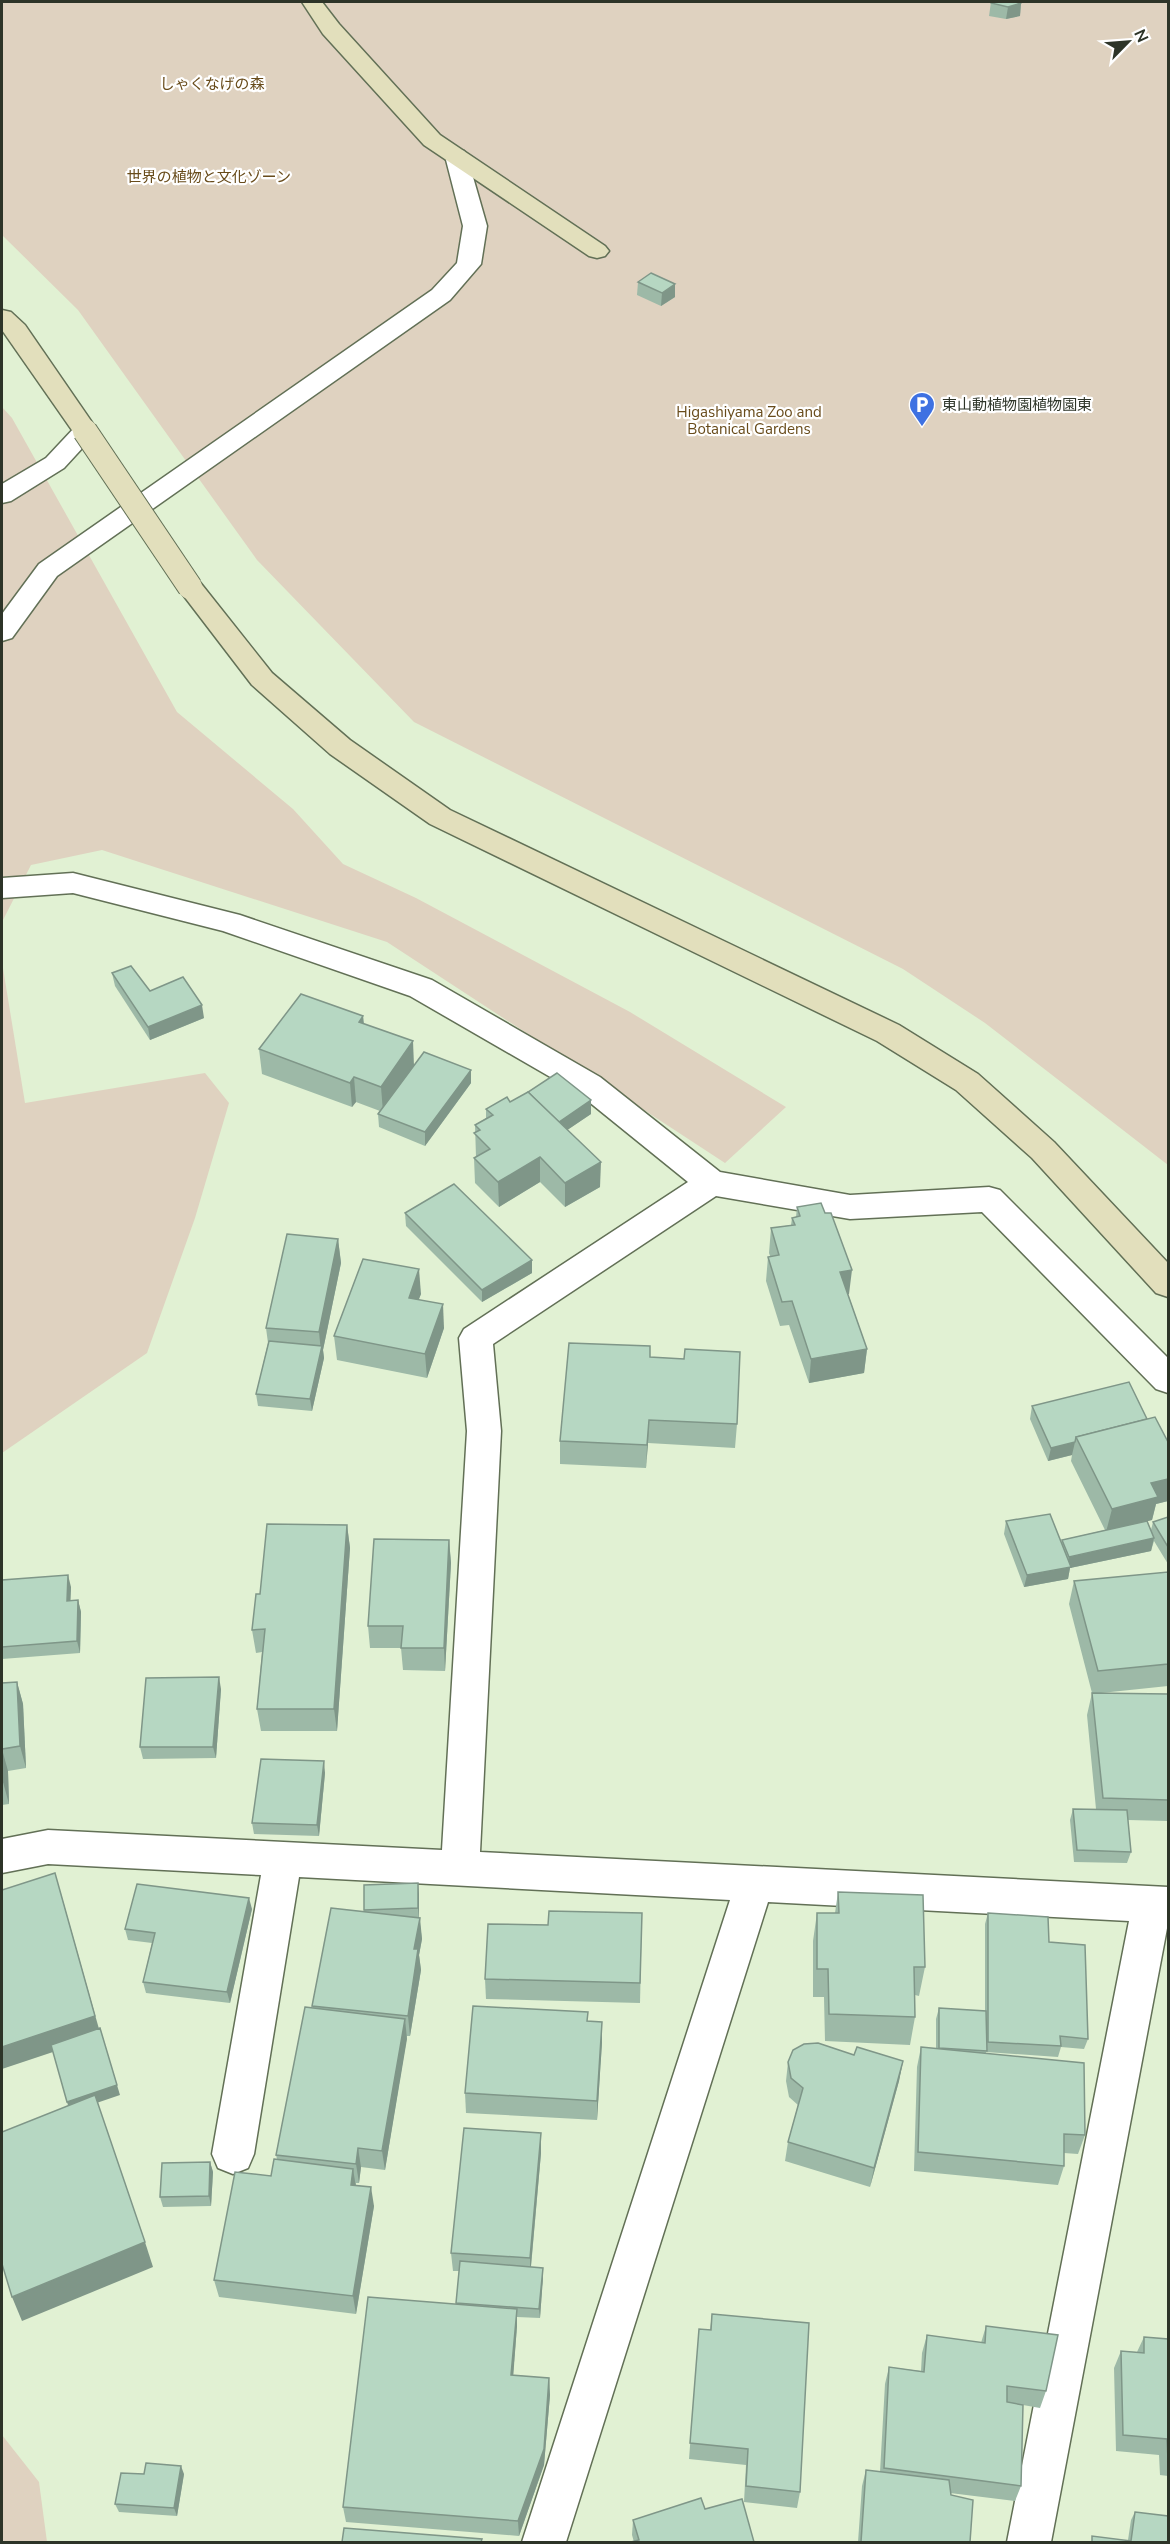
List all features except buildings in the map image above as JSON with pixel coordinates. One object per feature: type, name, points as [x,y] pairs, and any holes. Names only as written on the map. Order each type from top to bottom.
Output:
[{"type":"street","points":[[312,2],[331,29],[432,140],[597,251]]},
{"type":"street","points":[[2,632],[48,570],[441,295],[469,264],[475,226],[456,156]]},
{"type":"street","points":[[2,317],[16,330],[190,587],[262,679],[340,747],[440,817],[888,1033],[967,1083],[1043,1150],[1168,1284]]},
{"type":"street","points":[[2,495],[55,463],[85,431]]},
{"type":"street","points":[[2,888],[73,883],[229,922],[421,988],[589,1085],[711,1184],[850,1208],[989,1199],[1168,1379]]},
{"type":"street","points":[[460,1869],[483,1431],[476,1338],[711,1184]]},
{"type":"street","points":[[2,1856],[48,1847],[1160,1905],[1029,2542]]},
{"type":"street","points":[[233,2154],[283,1860]]},
{"type":"street","points":[[544,2542],[754,1885]]},
{"type":"green space","name":"Higashiyama Zoo and Botanical Gardens","points":[[2,2],[1168,2],[1168,1165],[985,1023],[903,969],[414,722],[257,560],[78,310],[2,235]]},
{"type":"green space","points":[[2,407],[12,418],[177,712],[293,809],[343,864],[416,898],[630,1012],[786,1107],[725,1163],[387,942],[102,850],[31,865],[2,922]]},
{"type":"green space","points":[[2,962],[25,1103],[205,1073],[229,1103],[195,1218],[147,1353],[2,1453]]},
{"type":"green space","points":[[2,2435],[39,2482],[47,2542],[2,2542]]},
{"type":"place","name":"東山動植物園植物園東","points":[[922,428]]},
{"type":"park label","name":"しゃくなげの森","points":[[212,84]]},
{"type":"park label","name":"世界の植物と文化ゾーン","points":[[209,177]]}]
